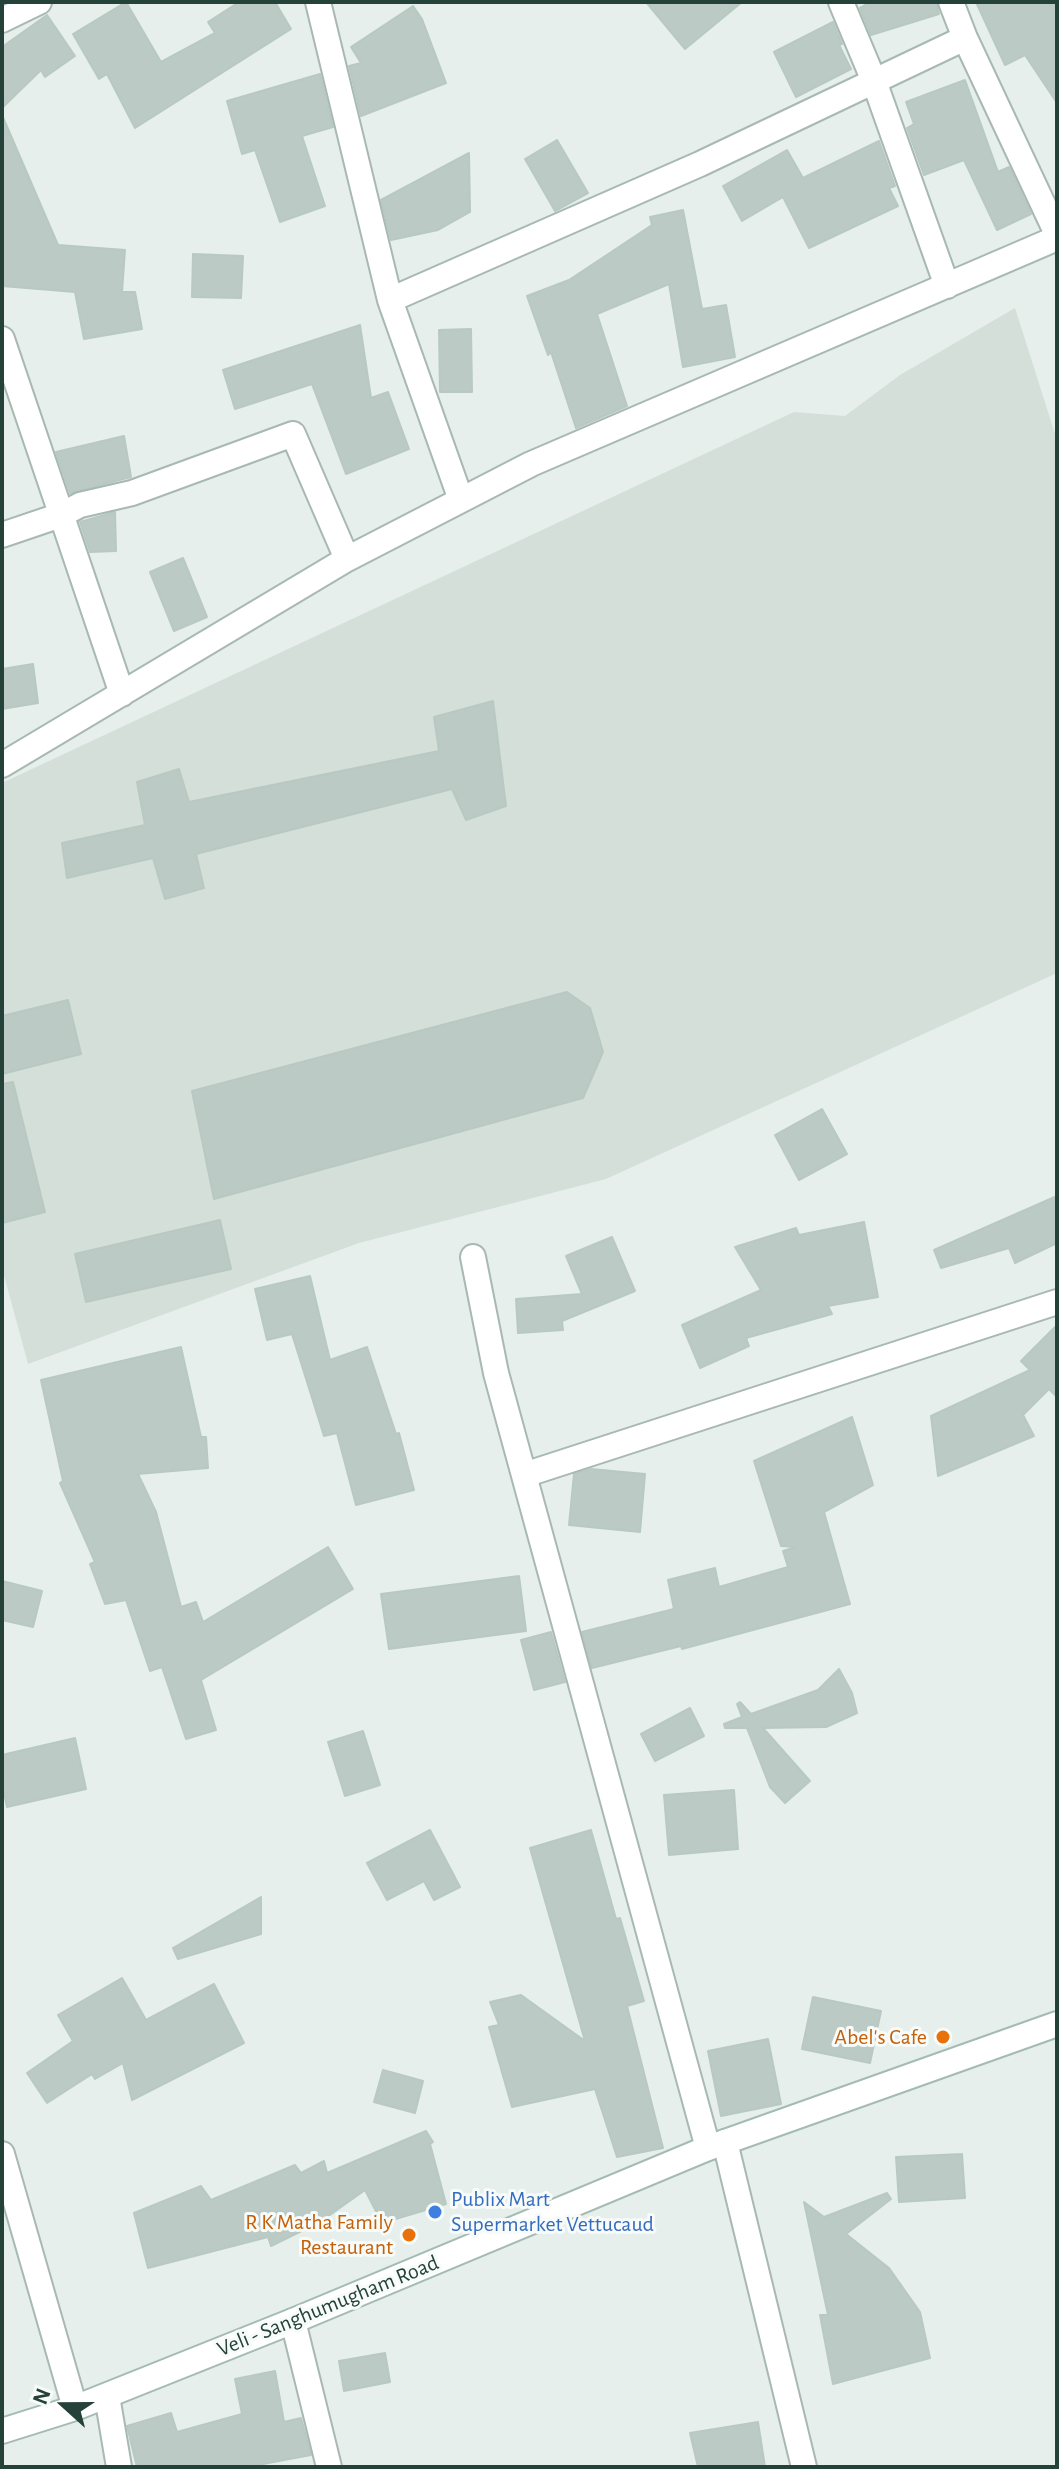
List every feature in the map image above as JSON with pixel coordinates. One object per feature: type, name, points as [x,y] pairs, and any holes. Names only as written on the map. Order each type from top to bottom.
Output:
[{"type":"street","points":[[2,20],[39,2]]},
{"type":"street","points":[[318,2],[390,300],[461,500]]},
{"type":"street","points":[[841,2],[874,81],[947,286]]},
{"type":"street","points":[[951,2],[1057,235]]},
{"type":"street","points":[[390,300],[700,164],[965,38]]},
{"type":"street","points":[[1057,211],[1049,213],[1057,235]]},
{"type":"street","points":[[2,765],[347,559],[531,464],[947,286],[1057,235]]},
{"type":"street","points":[[2,339],[122,694]]},
{"type":"street","points":[[2,535],[61,515],[80,505],[132,493],[293,434],[347,559]]},
{"type":"street","points":[[473,1257],[496,1373],[716,2145],[804,2467]]},
{"type":"street","points":[[524,1475],[1057,1302]]},
{"type":"street","name":"Veli - Sanghumugham Road","points":[[2,2431],[107,2396],[716,2145],[1057,2024]]},
{"type":"street","points":[[2,2154],[75,2408]]},
{"type":"street","points":[[293,2321],[329,2467]]},
{"type":"street","points":[[107,2396],[119,2467]]},
{"type":"shaded area","points":[[1015,308],[1057,440],[1057,973],[606,1179],[359,1243],[28,1364],[2,1268],[2,783],[794,412],[845,416],[900,375]]},
{"type":"building","points":[[126,2],[161,62],[215,33],[208,22],[239,2],[275,2],[291,29],[135,128],[107,74],[99,79],[73,34]]},
{"type":"building","points":[[646,2],[742,2],[685,49]]},
{"type":"building","points":[[871,2],[936,2],[939,14],[871,35],[860,8]]},
{"type":"building","points":[[976,2],[1057,2],[1057,103],[1025,55],[1005,65]]},
{"type":"building","points":[[413,6],[422,19],[446,83],[361,116],[349,66],[361,63],[351,47]]},
{"type":"building","points":[[47,15],[75,56],[45,77],[41,70],[2,108],[2,47]]},
{"type":"building","points":[[833,22],[842,44],[839,45],[851,69],[796,97],[774,52]]},
{"type":"building","points":[[320,74],[333,127],[302,136],[325,206],[280,222],[255,150],[242,154],[227,101]]},
{"type":"building","points":[[965,80],[998,172],[1009,167],[1031,214],[997,230],[964,160],[924,175],[907,128],[914,124],[906,102]]},
{"type":"building","points":[[2,115],[58,245],[125,250],[122,292],[135,292],[142,329],[84,339],[75,292],[2,286]]},
{"type":"building","points":[[557,140],[588,193],[555,211],[525,159]]},
{"type":"building","points":[[879,141],[895,186],[889,188],[898,206],[809,248],[783,197],[742,221],[723,186],[787,150],[803,178]]},
{"type":"building","points":[[469,153],[470,212],[438,230],[391,240],[381,200]]},
{"type":"building","points":[[683,210],[702,309],[726,305],[735,357],[683,367],[669,284],[597,314],[627,406],[576,428],[551,352],[548,355],[527,296],[569,280],[652,225],[650,217]]},
{"type":"building","points":[[193,254],[243,256],[241,298],[192,297]]},
{"type":"building","points":[[360,325],[371,398],[388,392],[409,449],[346,474],[312,384],[235,409],[223,370]]},
{"type":"building","points":[[471,329],[472,392],[440,392],[439,330]]},
{"type":"building","points":[[124,436],[131,477],[70,493],[56,452]]},
{"type":"building","points":[[115,512],[116,551],[90,552],[80,522]]},
{"type":"building","points":[[183,558],[207,617],[174,631],[150,572]]},
{"type":"building","points":[[33,664],[38,703],[2,709],[2,669]]},
{"type":"building","points":[[493,701],[506,806],[466,820],[452,789],[196,854],[204,888],[165,899],[153,858],[67,878],[62,843],[145,825],[137,782],[179,769],[189,802],[439,751],[434,717]]},
{"type":"building","points":[[567,992],[590,1008],[603,1052],[583,1098],[214,1199],[192,1091]]},
{"type":"building","points":[[68,1000],[81,1054],[2,1074],[2,1016]]},
{"type":"building","points":[[13,1082],[45,1212],[2,1223],[2,1084]]},
{"type":"building","points":[[822,1109],[847,1154],[799,1180],[775,1135]]},
{"type":"building","points":[[1057,1196],[1057,1243],[1015,1263],[1009,1248],[941,1268],[934,1250]]},
{"type":"building","points":[[220,1220],[231,1269],[86,1302],[75,1254]]},
{"type":"building","points":[[864,1222],[878,1297],[828,1306],[832,1314],[746,1338],[749,1346],[700,1368],[682,1325],[761,1290],[735,1247],[796,1228],[799,1235]]},
{"type":"building","points":[[612,1237],[635,1291],[562,1321],[563,1330],[518,1333],[516,1299],[582,1294],[566,1256]]},
{"type":"building","points":[[310,1276],[330,1360],[367,1347],[396,1434],[399,1433],[414,1490],[356,1505],[337,1433],[324,1436],[292,1334],[267,1340],[255,1289]]},
{"type":"building","points":[[1057,1325],[1057,1397],[1049,1389],[1023,1415],[1034,1436],[938,1476],[931,1416],[1030,1370],[1021,1361]]},
{"type":"building","points":[[181,1347],[201,1437],[206,1437],[208,1468],[138,1474],[156,1512],[181,1607],[196,1602],[203,1622],[328,1547],[353,1589],[201,1680],[216,1730],[186,1739],[162,1667],[150,1671],[126,1600],[105,1604],[90,1564],[95,1562],[60,1483],[63,1481],[41,1380]]},
{"type":"building","points":[[852,1417],[873,1485],[824,1512],[850,1604],[682,1649],[681,1646],[592,1668],[582,1632],[674,1609],[668,1580],[715,1568],[719,1587],[788,1567],[783,1551],[796,1547],[781,1546],[754,1461]]},
{"type":"building","points":[[591,1469],[645,1474],[640,1532],[569,1525],[574,1474]]},
{"type":"building","points":[[519,1576],[526,1631],[389,1649],[381,1594]]},
{"type":"building","points":[[2,1581],[42,1591],[33,1627],[2,1620]]},
{"type":"building","points":[[551,1632],[565,1682],[534,1690],[521,1640]]},
{"type":"building","points":[[839,1669],[852,1693],[857,1713],[826,1727],[763,1728],[810,1781],[785,1803],[770,1787],[747,1728],[725,1728],[724,1724],[742,1717],[737,1704],[740,1702],[751,1714],[818,1690]]},
{"type":"building","points":[[690,1708],[704,1736],[655,1761],[641,1734]]},
{"type":"building","points":[[363,1731],[380,1785],[345,1796],[328,1742]]},
{"type":"building","points":[[75,1738],[86,1789],[7,1807],[2,1784],[2,1755]]},
{"type":"building","points":[[734,1790],[738,1849],[669,1855],[664,1795]]},
{"type":"building","points":[[430,1830],[460,1887],[434,1900],[424,1881],[387,1900],[367,1863]]},
{"type":"building","points":[[591,1830],[616,1919],[620,1918],[644,2001],[627,2006],[663,2148],[617,2157],[595,2089],[512,2107],[489,2027],[499,2025],[490,2002],[521,1995],[585,2041],[530,1848]]},
{"type":"building","points":[[261,1897],[261,1934],[178,1959],[173,1948]]},
{"type":"building","points":[[122,1978],[146,2020],[214,1984],[244,2043],[132,2100],[123,2063],[95,2079],[92,2074],[47,2103],[27,2073],[73,2041],[58,2015]]},
{"type":"building","points":[[813,1997],[881,2011],[870,2063],[802,2049]]},
{"type":"building","points":[[768,2039],[781,2104],[721,2116],[708,2051]]},
{"type":"building","points":[[383,2070],[423,2081],[415,2113],[374,2102]]},
{"type":"building","points":[[426,2131],[433,2142],[430,2144],[446,2204],[382,2223],[365,2190],[320,2222],[271,2246],[268,2237],[148,2268],[134,2213],[201,2186],[211,2200],[295,2165],[301,2173],[324,2161],[327,2173]]},
{"type":"building","points":[[962,2154],[965,2198],[899,2202],[896,2157]]},
{"type":"building","points":[[887,2193],[891,2199],[846,2234],[889,2268],[920,2312],[930,2358],[833,2384],[820,2315],[828,2315],[804,2202],[824,2217]]},
{"type":"building","points":[[385,2353],[390,2382],[344,2391],[339,2361]]},
{"type":"building","points":[[275,2371],[284,2422],[301,2418],[311,2455],[247,2467],[137,2467],[127,2426],[171,2413],[177,2432],[242,2414],[235,2379]]},
{"type":"building","points":[[758,2422],[765,2467],[698,2467],[690,2433]]},
{"type":"place","name":"Abel's Cafe","points":[[943,2037]]},
{"type":"place","name":"Publix Mart Supermarket Vettucaud","points":[[435,2212]]},
{"type":"place","name":"R K Matha Family Restaurant","points":[[409,2235]]}]
